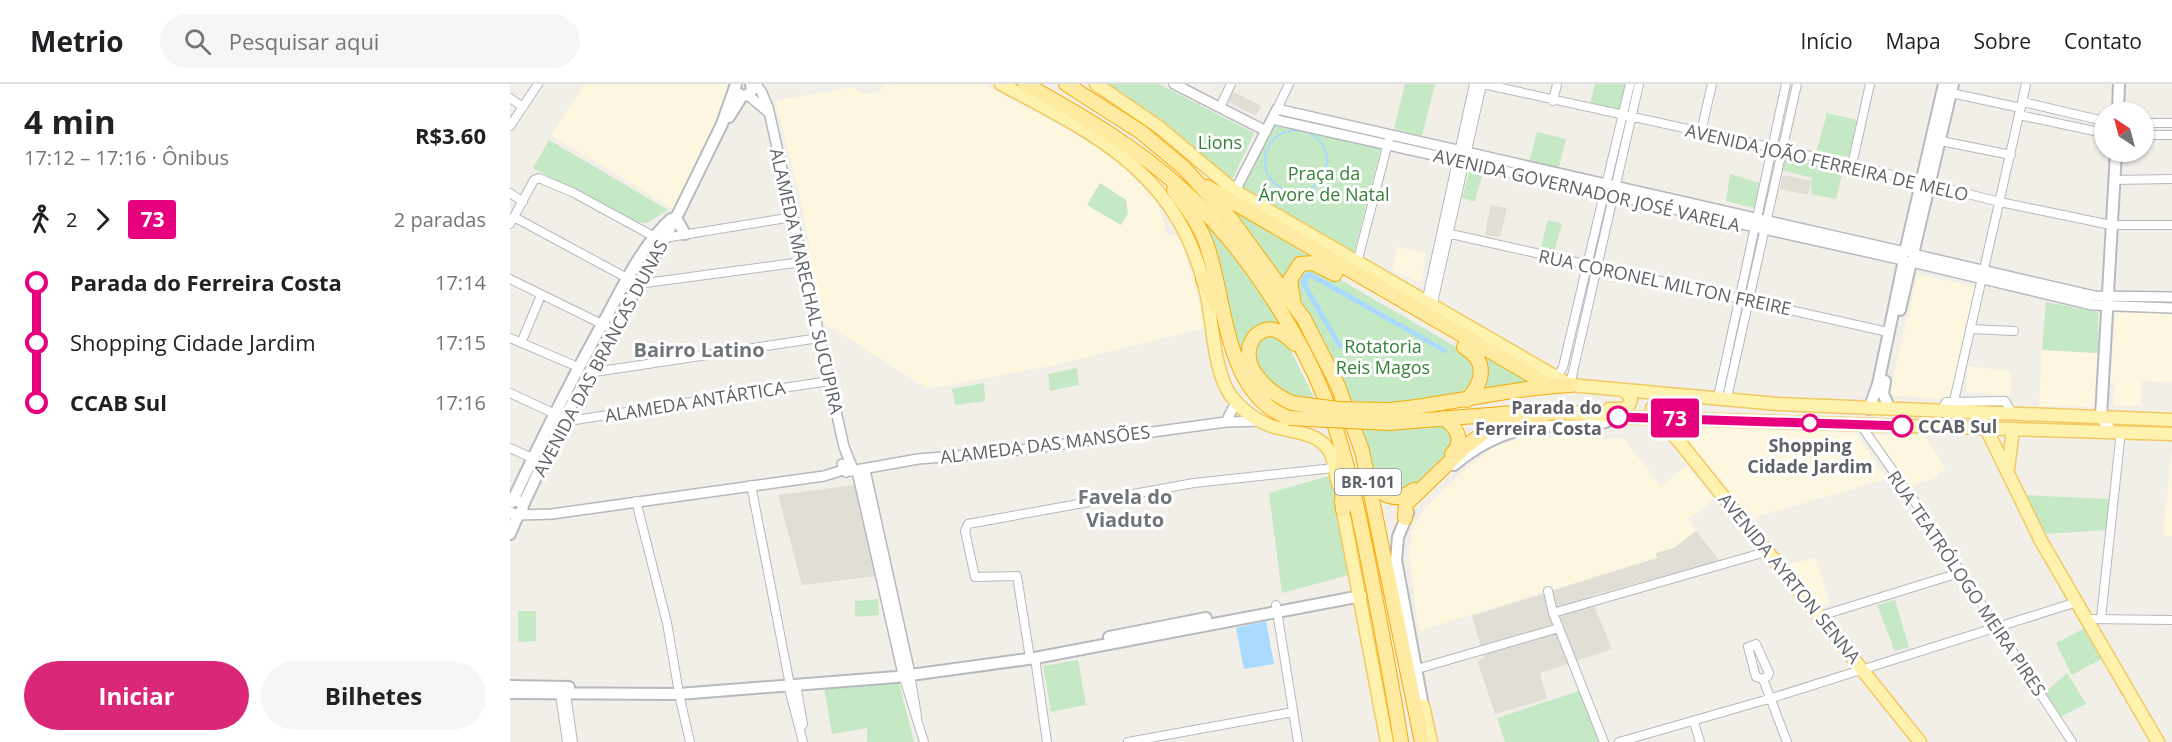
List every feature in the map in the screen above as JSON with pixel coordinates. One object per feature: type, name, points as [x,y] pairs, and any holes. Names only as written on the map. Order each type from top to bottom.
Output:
[{"type":"highway","name":"BR-101","points":[[1025,84],[1097,124],[1154,166],[1196,202],[1226,238],[1276,306],[1301,349],[1325,398],[1342,451],[1362,529],[1401,742]]},
{"type":"highway","name":"BR-101","points":[[1066,84],[1141,132],[1202,186],[1255,250],[1294,304],[1328,362],[1362,451],[1413,671],[1422,742]]},
{"type":"highway","points":[[1154,166],[1197,222],[1207,246],[1240,370],[1251,391],[1270,409],[1290,418],[1390,416],[1443,418],[1556,412],[1578,413]]},
{"type":"highway","points":[[1202,186],[1214,190],[1570,385]]},
{"type":"highway","points":[[1294,304],[1290,285],[1294,269],[1307,262],[1326,268],[1473,352],[1479,358],[1482,374],[1475,391],[1467,400]]},
{"type":"highway","points":[[1203,279],[1229,330]]},
{"type":"highway","points":[[1301,349],[1284,334],[1269,329],[1255,336],[1249,350],[1251,364],[1259,380],[1278,397],[1292,403],[1390,416],[1467,400],[1557,377]]},
{"type":"highway","points":[[1407,515],[1406,504],[1475,438],[1499,425],[1556,412]]},
{"type":"highway","points":[[1362,451],[1373,482],[1381,493],[1388,497],[1402,497],[1416,488],[1457,449],[1458,432],[1443,418]]},
{"type":"highway","points":[[1342,451],[1343,510]]},
{"type":"highway","points":[[1413,671],[1423,706]]},
{"type":"main road","points":[[1000,84],[1106,144],[1139,170],[1182,223],[1203,279],[1222,378],[1236,402],[1260,421],[1317,439],[1329,450],[1360,592],[1387,742]]},
{"type":"main road","points":[[1096,84],[1159,127],[1235,191],[1557,377]]},
{"type":"main road","points":[[2118,102],[2119,84]]},
{"type":"main road","points":[[1926,184],[1941,141],[1949,87]]},
{"type":"main road","points":[[1869,409],[1878,384],[1888,332],[1949,87]]},
{"type":"main road","name":"AVENIDA DAS BRANCAS DUNAS","points":[[510,534],[515,507],[532,458],[553,413],[578,367],[638,284],[677,215],[722,124],[745,89]]},
{"type":"main road","points":[[2115,162],[2101,417],[2116,431]]},
{"type":"main road","points":[[677,215],[685,234]]},
{"type":"main road","name":"AVENIDA DAS BRANCAS DUNAS","points":[[515,507],[528,493],[588,373],[627,279],[653,236],[677,215]]},
{"type":"main road","points":[[1890,409],[1883,390],[1908,257]]},
{"type":"main road","points":[[1570,385],[1722,397],[1778,404],[2172,420]]},
{"type":"main road","points":[[1556,412],[1580,408],[1624,409],[1630,404],[1631,398],[1624,390]]},
{"type":"main road","points":[[1655,417],[1652,408],[1659,402],[1759,406],[1778,404]]},
{"type":"main road","points":[[1976,412],[1987,428],[2041,541],[2077,602],[2095,619],[2158,742]]},
{"type":"main road","points":[[1578,413],[1618,417],[2172,434]]},
{"type":"main road","points":[[1413,671],[1396,560],[1398,537],[1407,515],[1425,491],[1462,459],[1498,436],[1530,427],[1593,426],[1618,417]]},
{"type":"main road","name":"AVENIDA AYRTON SENNA","points":[[1655,417],[1678,440],[1769,551],[1920,742]]},
{"type":"main road","points":[[2008,470],[2013,429]]},
{"type":"main road","points":[[528,493],[534,509]]},
{"type":"main road","points":[[510,693],[679,691],[906,672],[1032,655],[1360,592]]},
{"type":"main road","points":[[510,686],[679,691]]},
{"type":"main road","points":[[1423,706],[1431,742]]},
{"type":"street","points":[[510,126],[538,84]]},
{"type":"street","points":[[1175,84],[1266,131]]},
{"type":"street","points":[[1220,107],[1231,84]]},
{"type":"street","points":[[1235,191],[1289,84]]},
{"type":"street","points":[[1462,158],[1474,84]]},
{"type":"street","points":[[1429,305],[1462,158],[1483,84]]},
{"type":"street","name":"AVENIDA JOÃO FERREIRA DE MELO","points":[[1483,84],[1852,165],[2000,202],[2110,225],[2172,225]]},
{"type":"street","points":[[1553,101],[1557,84]]},
{"type":"street","points":[[1627,117],[1630,84]]},
{"type":"street","points":[[1557,377],[1597,268],[1610,191],[1627,117],[1639,84]]},
{"type":"street","points":[[1701,132],[1712,84]]},
{"type":"street","points":[[1722,397],[1737,349],[1761,224],[1772,148],[1786,84]]},
{"type":"street","points":[[1722,397],[1727,347],[1738,297],[1782,150],[1797,84]]},
{"type":"street","points":[[1852,165],[1870,84]]},
{"type":"street","points":[[1954,401],[2026,84]]},
{"type":"street","points":[[1949,87],[2094,130]]},
{"type":"street","name":"ALAMEDA MARECHAL SUCUPIRA","points":[[745,89],[769,114],[844,447],[906,672]]},
{"type":"street","points":[[510,98],[523,107]]},
{"type":"street","name":"AVENIDA GOVERNADOR JOSÉ VARELA","points":[[1276,109],[1462,158],[1908,257],[1982,279],[2076,297],[2172,308]]},
{"type":"street","points":[[2021,109],[2094,120]]},
{"type":"street","name":"AVENIDA GOVERNADOR JOSÉ VARELA","points":[[1272,119],[1389,140]]},
{"type":"street","points":[[2154,123],[2172,123]]},
{"type":"street","points":[[2154,135],[2172,135]]},
{"type":"street","points":[[1357,263],[1389,140]]},
{"type":"street","points":[[1941,141],[2011,155]]},
{"type":"street","points":[[793,217],[664,238],[653,236],[574,193],[542,178],[537,178],[512,221],[638,284],[802,262]]},
{"type":"street","points":[[2114,180],[2172,179]]},
{"type":"street","points":[[1570,385],[1588,289],[1588,266],[1610,191]]},
{"type":"street","points":[[510,193],[522,202]]},
{"type":"street","name":"RUA CORONEL MILTON FREIRE","points":[[1445,233],[1888,332]]},
{"type":"street","name":"AVENIDA GOVERNADOR JOSÉ VARELA","points":[[1908,257],[1984,268],[2076,297]]},
{"type":"street","points":[[510,279],[607,327]]},
{"type":"street","points":[[521,343],[541,295]]},
{"type":"street","points":[[2152,297],[2152,307]]},
{"type":"street","name":"AVENIDA GOVERNADOR JOSÉ VARELA","points":[[2107,301],[2172,297]]},
{"type":"street","points":[[1970,328],[2014,331]]},
{"type":"street","points":[[510,338],[578,367]]},
{"type":"street","points":[[588,373],[819,338]]},
{"type":"street","points":[[1727,347],[1737,349]]},
{"type":"street","points":[[1557,377],[1573,370]]},
{"type":"street","name":"ALAMEDA ANTÁRTICA","points":[[562,422],[829,381]]},
{"type":"street","points":[[1957,386],[1967,401]]},
{"type":"street","points":[[510,393],[553,413]]},
{"type":"street","points":[[1942,410],[1944,404],[1954,401],[2006,401],[2012,413]]},
{"type":"street","points":[[1226,422],[1236,402]]},
{"type":"street","name":"ALAMEDA DAS MANSÕES","points":[[515,507],[552,514],[831,473],[851,467],[1005,452],[1226,422],[1260,421]]},
{"type":"street","name":"RUA TEATRÓLOGO MEIRA PIRES","points":[[1860,424],[1915,502],[1959,573],[2072,742]]},
{"type":"street","points":[[2116,431],[2095,619],[2172,620]]},
{"type":"street","points":[[510,448],[532,458]]},
{"type":"street","points":[[1047,742],[1017,576],[975,578],[965,528],[973,522],[1194,483],[1334,468]]},
{"type":"street","points":[[751,485],[804,742]]},
{"type":"street","points":[[636,501],[667,623],[690,742]]},
{"type":"street","name":"ALAMEDA DAS MANSÕES","points":[[515,507],[552,514]]},
{"type":"street","points":[[1553,613],[1769,551]]},
{"type":"street","points":[[1820,616],[1959,573]]},
{"type":"street","points":[[1548,591],[1553,613],[1604,742]]},
{"type":"street","points":[[1619,742],[1772,699],[1995,626],[2077,602]]},
{"type":"street","points":[[1276,608],[1298,742]]},
{"type":"street","points":[[1413,671],[1559,628]]},
{"type":"street","points":[[906,672],[924,742]]},
{"type":"street","points":[[1763,679],[1787,742]]},
{"type":"street","points":[[563,694],[567,742]]},
{"type":"street","points":[[563,694],[573,742]]},
{"type":"street","points":[[1128,742],[1293,712]]},
{"type":"street","points":[[1694,722],[1700,742]]},
{"type":"shaded area","points":[[584,84],[736,84],[674,209],[551,135]]},
{"type":"shaded area","points":[[884,84],[983,84],[1074,133],[1120,163],[1158,203],[1167,234],[1178,236],[1182,241],[1206,328],[1045,367],[928,389],[824,323],[808,255],[809,244],[799,192],[775,101],[853,87],[864,94],[880,91]]},
{"type":"shaded area","points":[[1231,91],[1261,106],[1256,116],[1226,101]]},
{"type":"shaded area","points":[[1783,175],[1812,181],[1808,195],[1780,189]]},
{"type":"shaded area","points":[[1490,205],[1507,208],[1500,237],[1485,235]]},
{"type":"shaded area","points":[[1397,247],[1426,253],[1422,279],[1419,282],[1392,270]]},
{"type":"shaded area","name":"CCAB Sul","points":[[1918,274],[1977,287],[1951,400],[1889,395]]},
{"type":"shaded area","points":[[2116,313],[2172,313],[2172,382],[2142,381],[2141,406],[2113,405],[2115,383],[2110,382]]},
{"type":"shaded area","points":[[2042,350],[2098,353],[2095,407],[2039,406]]},
{"type":"shaded area","points":[[1968,366],[2011,371],[2010,395],[1966,392]]},
{"type":"shaded area","name":"Shopping Cidade Jardim","points":[[1673,427],[1855,432],[1887,479],[1745,520]]},
{"type":"shaded area","points":[[1553,435],[1602,437],[1607,440],[1622,437],[1661,486],[1688,465],[1714,499],[1688,520],[1696,531],[1674,548],[1657,553],[1658,557],[1419,631],[1409,556],[1412,530],[1422,512],[1470,465],[1492,448],[1520,438],[1538,436],[1543,439],[1551,438]]},
{"type":"shaded area","points":[[1873,435],[1925,435],[1946,470],[1938,473],[1938,477],[1906,488]]},
{"type":"shaded area","points":[[2172,449],[2172,536],[2163,535]]},
{"type":"shaded area","points":[[854,485],[878,576],[802,585],[778,495]]},
{"type":"shaded area","points":[[1696,531],[1720,561],[1590,596],[1612,649],[1540,673],[1547,699],[1495,714],[1477,660],[1484,658],[1472,616],[1657,558],[1656,553],[1674,548]]},
{"type":"shaded area","points":[[1816,558],[1830,605],[1817,608],[1809,593],[1803,591],[1794,582],[1789,564]]},
{"type":"green space","name":"Lions","points":[[1105,84],[1159,84],[1254,133],[1233,178],[1230,180]]},
{"type":"green space","points":[[1405,84],[1435,84],[1422,136],[1394,129]]},
{"type":"green space","points":[[1595,84],[1625,84],[1619,111],[1590,104]]},
{"type":"green space","points":[[1827,113],[1857,120],[1849,157],[1816,153]]},
{"type":"green space","name":"Praça da Árvore de Natal","points":[[1275,122],[1381,148],[1354,253],[1240,191]]},
{"type":"green space","points":[[1537,132],[1566,139],[1558,170],[1529,163]]},
{"type":"green space","points":[[549,140],[668,210],[647,223],[634,222],[533,168]]},
{"type":"green space","points":[[1784,157],[1843,171],[1836,199],[1811,194],[1812,178],[1781,170]]},
{"type":"green space","points":[[1470,169],[1483,172],[1475,202],[1462,198]]},
{"type":"green space","points":[[1730,174],[1759,183],[1755,208],[1726,201]]},
{"type":"green space","points":[[1100,183],[1126,200],[1128,214],[1121,225],[1087,205]]},
{"type":"green space","points":[[1192,200],[1284,327],[1258,326],[1251,330],[1245,343],[1251,376],[1307,409],[1307,414],[1286,410],[1269,402],[1246,374]]},
{"type":"green space","points":[[1220,202],[1314,259],[1285,285]]},
{"type":"green space","points":[[1548,220],[1562,224],[1554,253],[1540,250]]},
{"type":"green space","name":"Rotatoria Reis Magos","points":[[1313,264],[1472,356],[1477,367],[1466,390],[1451,398],[1378,403],[1351,401],[1297,293],[1295,274]]},
{"type":"green space","points":[[2046,302],[2098,312],[2098,353],[2042,350]]},
{"type":"green space","points":[[1270,332],[1288,345],[1315,400],[1282,395],[1256,367],[1254,343]]},
{"type":"green space","points":[[1478,352],[1521,377],[1535,381],[1477,394]]},
{"type":"green space","points":[[1077,368],[1079,385],[1050,391],[1048,374]]},
{"type":"green space","points":[[984,383],[985,401],[955,405],[952,389]]},
{"type":"green space","points":[[1440,422],[1453,433],[1452,449],[1407,492],[1395,496],[1378,485],[1362,427]]},
{"type":"green space","points":[[1332,475],[1349,575],[1282,593],[1269,493]]},
{"type":"green space","points":[[2021,495],[2109,499],[2107,530],[2044,534]]},
{"type":"green space","points":[[878,599],[879,615],[855,617],[855,601]]},
{"type":"green space","points":[[1895,600],[1909,647],[1895,651],[1877,605]]},
{"type":"green space","points":[[518,611],[536,611],[536,641],[518,642]]},
{"type":"green space","points":[[2085,628],[2103,658],[2072,675],[2056,643]]},
{"type":"green space","points":[[1078,660],[1086,705],[1051,712],[1043,666]]},
{"type":"green space","points":[[2067,673],[2086,704],[2060,717],[2044,693]]},
{"type":"green space","points":[[899,683],[914,742],[867,742],[867,728],[832,734],[824,688]]},
{"type":"green space","points":[[1579,691],[1600,742],[1505,742],[1497,718]]},
{"type":"water","points":[[1311,272],[1448,350],[1446,354],[1309,277],[1307,284],[1343,347],[1339,349],[1300,282],[1304,274]]},
{"type":"water","points":[[1266,621],[1274,664],[1244,669],[1236,628]]},
{"type":"waterway","points":[[1296,130],[1308,132],[1318,139],[1325,149],[1327,161],[1325,173],[1318,183],[1308,190],[1296,192],[1284,190],[1274,183],[1267,173],[1265,161],[1267,149],[1274,139],[1284,132],[1296,130]]},
{"type":"bus line","name":"73","points":[[1618,417],[1902,426]]},
{"type":"place","name":"Parada do Ferreira Costa","points":[[1618,417]]},
{"type":"place","name":"Shopping Cidade Jardim","points":[[1810,423]]},
{"type":"place","name":"CCAB Sul","points":[[1902,426]]},
{"type":"district","name":"Bairro Latino","points":[[699,349]]},
{"type":"district","name":"Favela do Viaduto","points":[[1125,508]]}]
